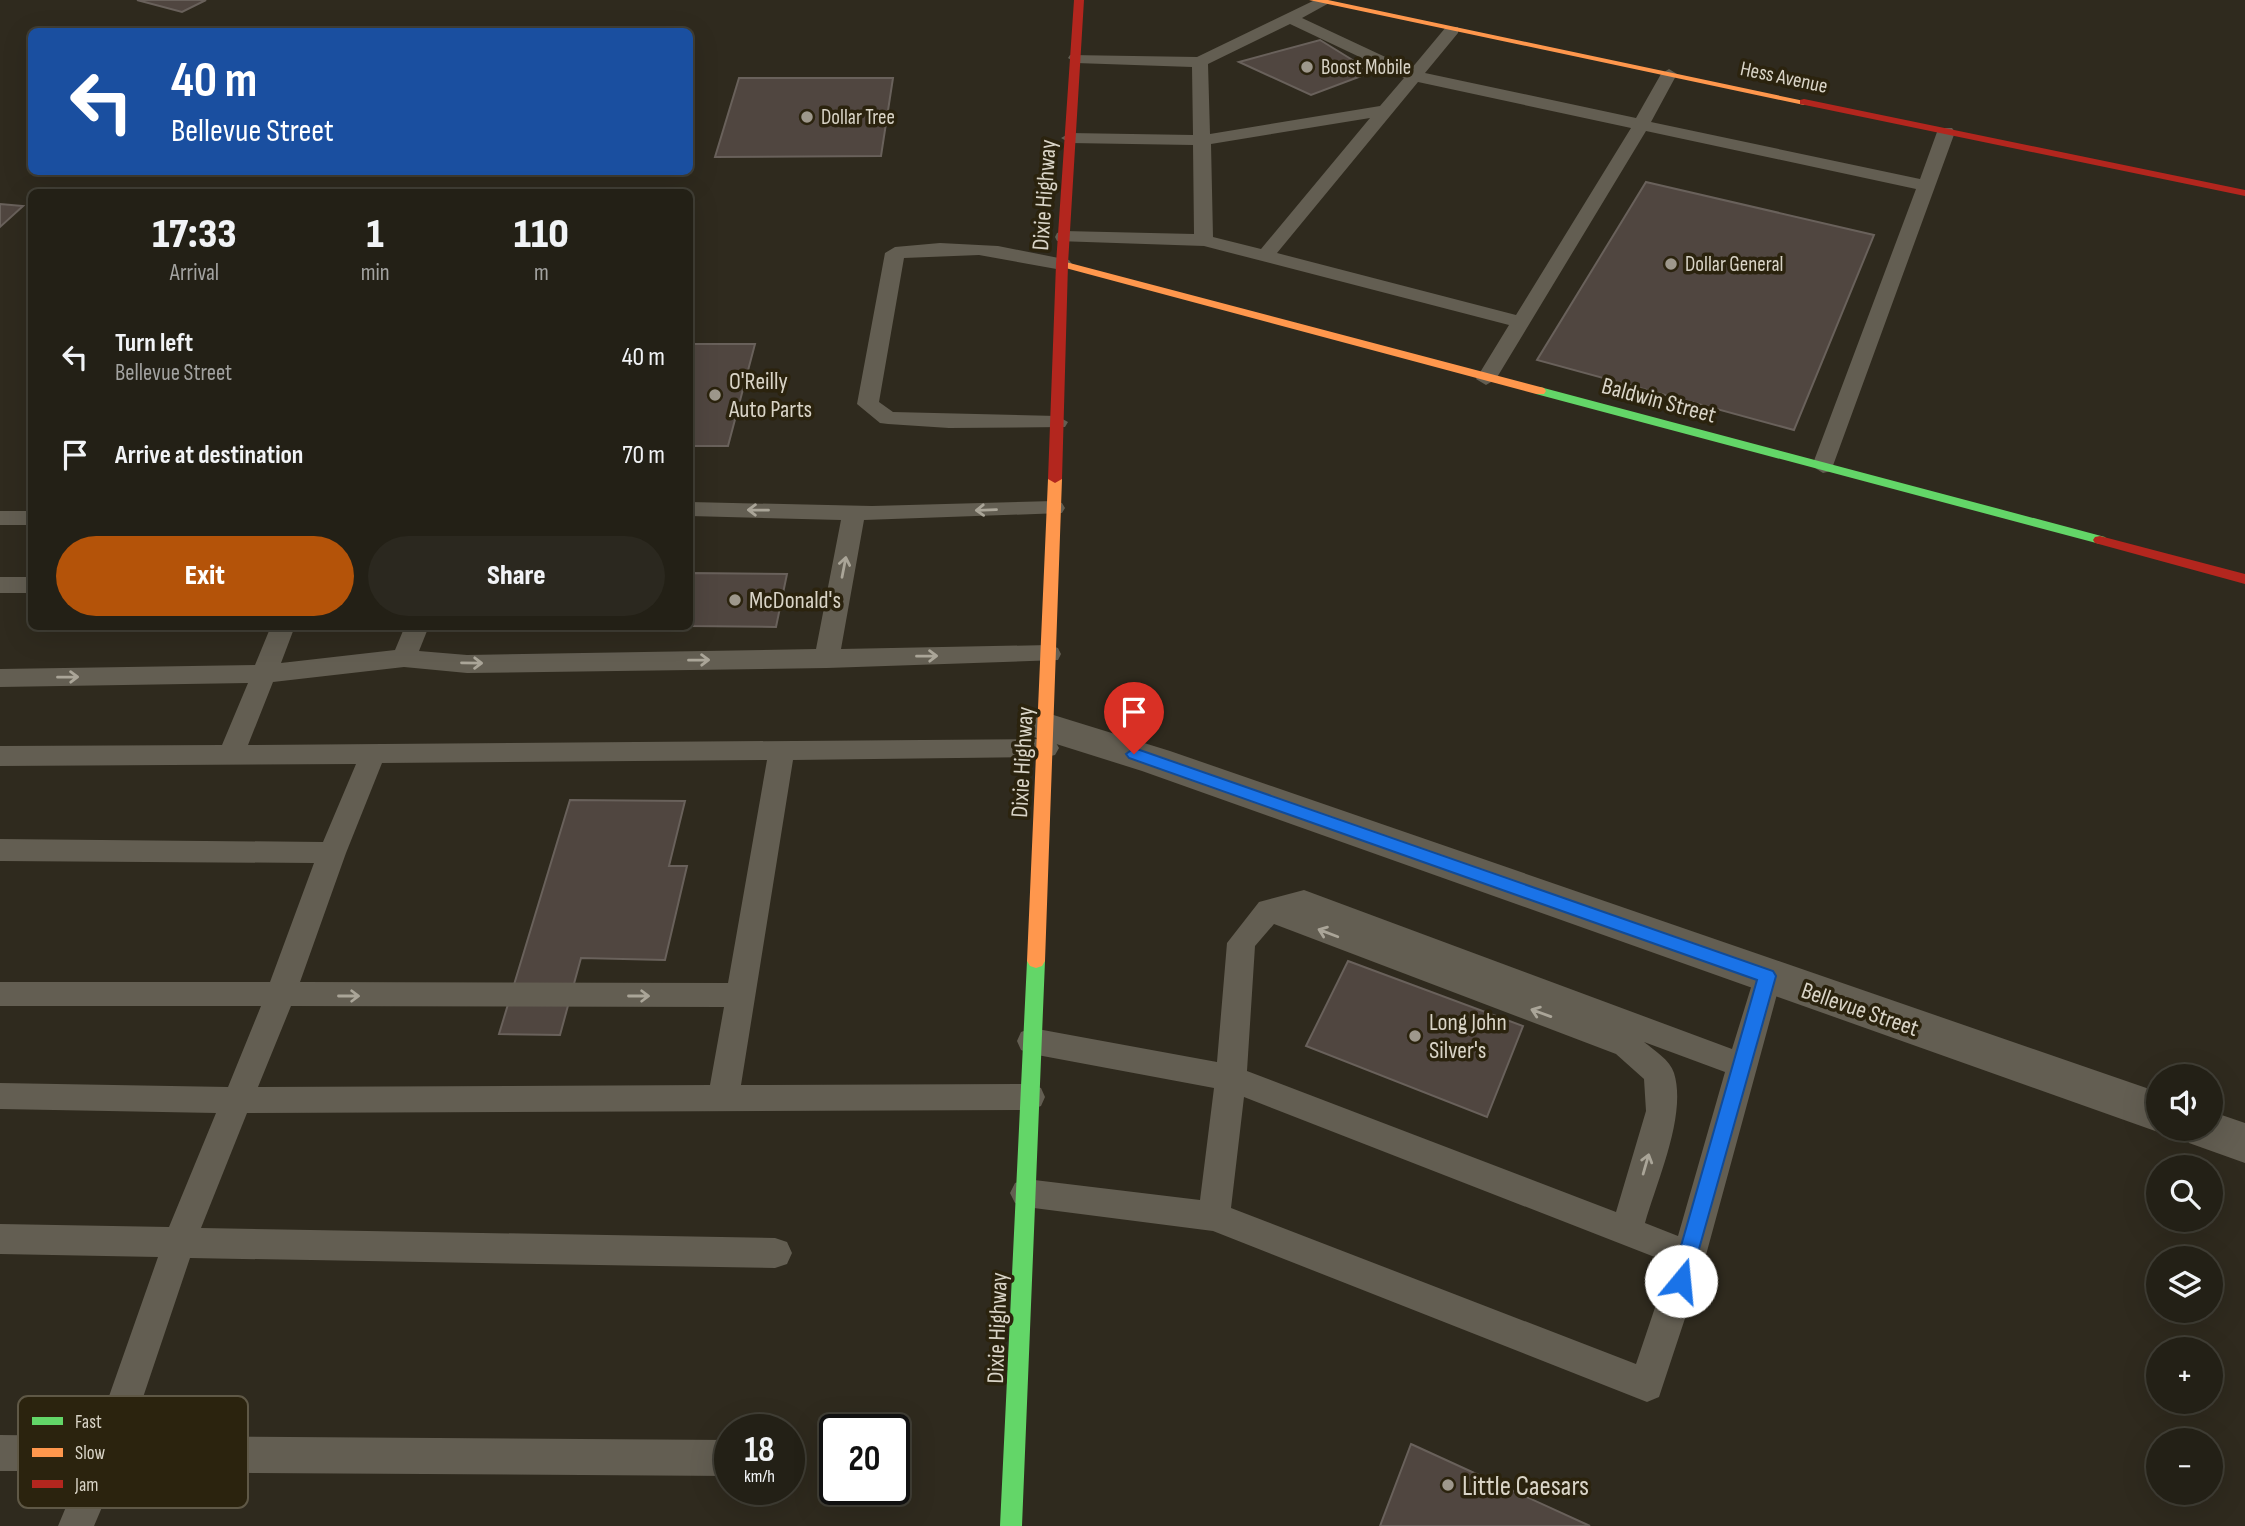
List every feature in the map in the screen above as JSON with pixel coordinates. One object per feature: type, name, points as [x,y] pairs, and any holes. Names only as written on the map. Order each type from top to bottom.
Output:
[{"type":"street","name":"Dixie Highway","points":[[1011,1526],[1046,737],[1062,264],[1079,0]]},
{"type":"street","name":"Hess Avenue","points":[[1318,1],[2245,193]]},
{"type":"street","name":"Baldwin Street","points":[[1062,264],[2245,579]]},
{"type":"street","name":"Bellevue Street","points":[[1046,737],[1156,761],[2146,1108]]},
{"type":"street","points":[[2223,1135],[2245,1143]]},
{"type":"lane","points":[[1076,58],[1200,62],[1289,19],[1318,1]]},
{"type":"lane","points":[[1289,19],[1414,76],[1927,186]]},
{"type":"lane","points":[[1265,256],[1452,30]]},
{"type":"lane","points":[[1200,62],[1204,240]]},
{"type":"lane","points":[[1486,379],[1669,74]]},
{"type":"lane","points":[[1070,138],[1203,140],[1387,110]]},
{"type":"lane","points":[[1823,466],[1945,132]]},
{"type":"lane","points":[[1064,237],[1204,240],[1521,322]]},
{"type":"lane","points":[[1057,422],[949,422],[888,418],[869,404],[895,253],[949,246],[1007,250],[1062,264]]},
{"type":"lane","points":[[693,509],[854,512],[1054,508]]},
{"type":"lane","points":[[827,659],[854,512]]},
{"type":"lane","points":[[0,518],[28,518]]},
{"type":"lane","points":[[0,585],[28,584]]},
{"type":"lane","points":[[231,754],[281,630]]},
{"type":"lane","points":[[404,658],[415,630]]},
{"type":"lane","points":[[0,678],[264,674],[404,658],[467,664],[1049,654]]},
{"type":"lane","points":[[0,757],[782,752],[1046,737]]},
{"type":"lane","points":[[723,1099],[782,752]]},
{"type":"lane","points":[[126,1396],[180,1240],[235,1100],[281,996],[332,853],[373,754]]},
{"type":"lane","points":[[0,850],[332,853]]},
{"type":"lane","points":[[1214,1216],[1231,1078],[1241,943],[1269,910],[1304,901],[1743,1066]]},
{"type":"lane","points":[[1269,910],[1627,1045],[1658,1073],[1662,1111],[1627,1230]]},
{"type":"lane","points":[[1026,1193],[1214,1216],[1647,1385],[1689,1255],[1767,976]]},
{"type":"lane","points":[[0,994],[741,995]]},
{"type":"lane","points":[[1032,1041],[1231,1078],[1689,1255]]},
{"type":"lane","points":[[0,1096],[235,1100],[1030,1097]]},
{"type":"lane","points":[[0,1239],[180,1240],[775,1253]]},
{"type":"lane","points":[[0,1453],[18,1453]]},
{"type":"lane","points":[[248,1455],[714,1458]]},
{"type":"lane","points":[[76,1526],[84,1508]]},
{"type":"building","points":[[137,0],[206,0],[182,12]]},
{"type":"building","name":"Boost Mobile","points":[[1320,40],[1372,72],[1311,95],[1239,62]]},
{"type":"building","name":"Dollar Tree","points":[[739,78],[893,78],[881,156],[715,157]]},
{"type":"building","points":[[1646,182],[1874,235],[1794,430],[1537,360]]},
{"type":"building","points":[[0,204],[23,206],[0,227]]},
{"type":"building","name":"O'Reilly Auto Parts","points":[[693,344],[755,344],[728,446],[693,446]]},
{"type":"building","name":"McDonald's","points":[[693,573],[787,574],[776,627],[693,626]]},
{"type":"building","points":[[570,800],[685,801],[669,866],[687,866],[665,960],[581,958],[560,1035],[499,1034]]},
{"type":"building","name":"Long John Silver's","points":[[1348,961],[1523,1026],[1487,1117],[1306,1046]]},
{"type":"building","name":"Little Caesars","points":[[1411,1444],[1590,1526],[1380,1526]]},
{"type":"traffic: fast","points":[[1540,391],[2100,540]]},
{"type":"traffic: fast","points":[[1011,1526],[1036,961]]},
{"type":"traffic: slow","points":[[1314,0],[1804,102]]},
{"type":"traffic: slow","points":[[1062,264],[1540,391]]},
{"type":"traffic: slow","points":[[1036,961],[1055,479]]},
{"type":"traffic: jam","points":[[1055,479],[1062,264],[1079,0]]},
{"type":"traffic: jam","points":[[1804,102],[2245,193]]},
{"type":"traffic: jam","points":[[2100,540],[2245,579]]},
{"type":"place","name":"Boost Mobile","points":[[1307,67]]},
{"type":"place","name":"Dollar Tree","points":[[807,117]]},
{"type":"place","name":"Dollar General","points":[[1671,264]]},
{"type":"place","name":"O'Reilly Auto Parts","points":[[715,395]]},
{"type":"place","name":"McDonald's","points":[[735,600]]},
{"type":"place","name":"Long John Silver's","points":[[1415,1036]]},
{"type":"place","name":"Little Caesars","points":[[1448,1485]]},
{"type":"route","points":[[1134,754],[1767,976],[1681,1281]]}]
